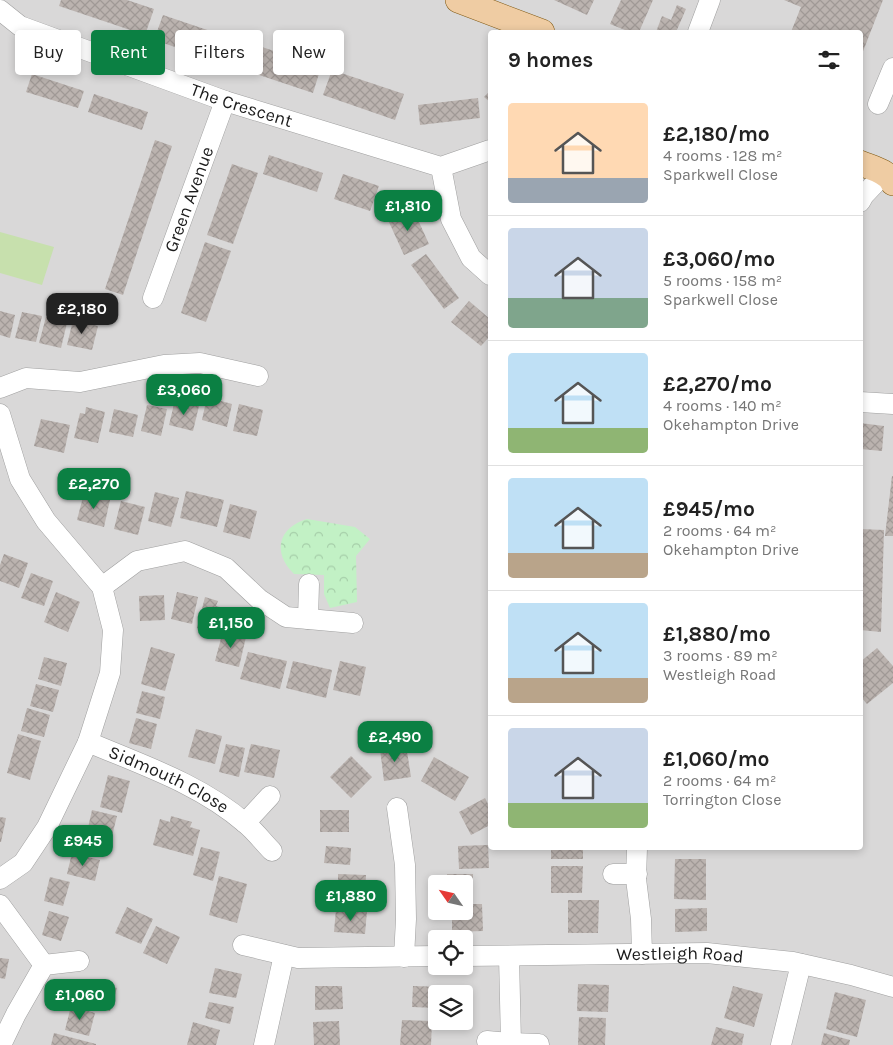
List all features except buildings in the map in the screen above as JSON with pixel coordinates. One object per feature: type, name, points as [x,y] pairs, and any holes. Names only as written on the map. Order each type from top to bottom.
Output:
[{"type":"main road","points":[[458,0],[537,30]]},
{"type":"main road","points":[[863,165],[891,179]]},
{"type":"street","points":[[699,30],[708,1]]},
{"type":"street","name":"The Crescent","points":[[0,10],[20,26],[225,101],[441,167]]},
{"type":"street","points":[[878,104],[893,68]]},
{"type":"street","name":"Green Avenue","points":[[153,298],[225,101]]},
{"type":"street","points":[[488,151],[441,167],[450,219],[470,258],[488,273]]},
{"type":"street","points":[[863,197],[891,179]]},
{"type":"street","points":[[0,388],[26,378],[80,382],[164,365],[200,363],[258,376]]},
{"type":"street","points":[[863,402],[893,404]]},
{"type":"street","points":[[0,414],[20,479],[46,521],[102,587],[113,630],[110,672],[88,742],[47,827],[23,862],[0,879]]},
{"type":"street","points":[[102,587],[137,561],[185,551],[226,568],[259,599],[286,617],[353,623]]},
{"type":"street","points":[[308,619],[309,584]]},
{"type":"street","name":"Sidmouth Close","points":[[88,742],[183,782],[207,796],[245,823],[272,851]]},
{"type":"street","name":"Sidmouth Close","points":[[245,823],[270,796]]},
{"type":"street","points":[[397,808],[405,865],[406,919],[404,957]]},
{"type":"street","points":[[638,850],[637,874],[642,954]]},
{"type":"street","points":[[613,874],[637,874]]},
{"type":"street","points":[[0,905],[44,965]]},
{"type":"street","points":[[243,945],[298,958],[428,956]]},
{"type":"street","name":"Westleigh Road","points":[[473,956],[707,953],[801,964],[852,975],[893,987]]},
{"type":"street","points":[[264,1045],[284,955]]},
{"type":"street","points":[[509,956],[511,1043]]},
{"type":"street","points":[[44,965],[79,961]]},
{"type":"street","points":[[781,1045],[801,964]]},
{"type":"street","points":[[1,1045],[44,965]]},
{"type":"street","points":[[487,1041],[539,1044]]},
{"type":"shaded area","points":[[0,0],[893,0],[893,1045],[0,1045]]},
{"type":"green space","points":[[0,232],[54,247],[42,285],[0,273]]},
{"type":"green space","points":[[307,519],[355,527],[370,539],[356,556],[357,602],[330,608],[324,594],[324,575],[294,574],[287,566],[281,549],[281,542],[290,528]]}]
